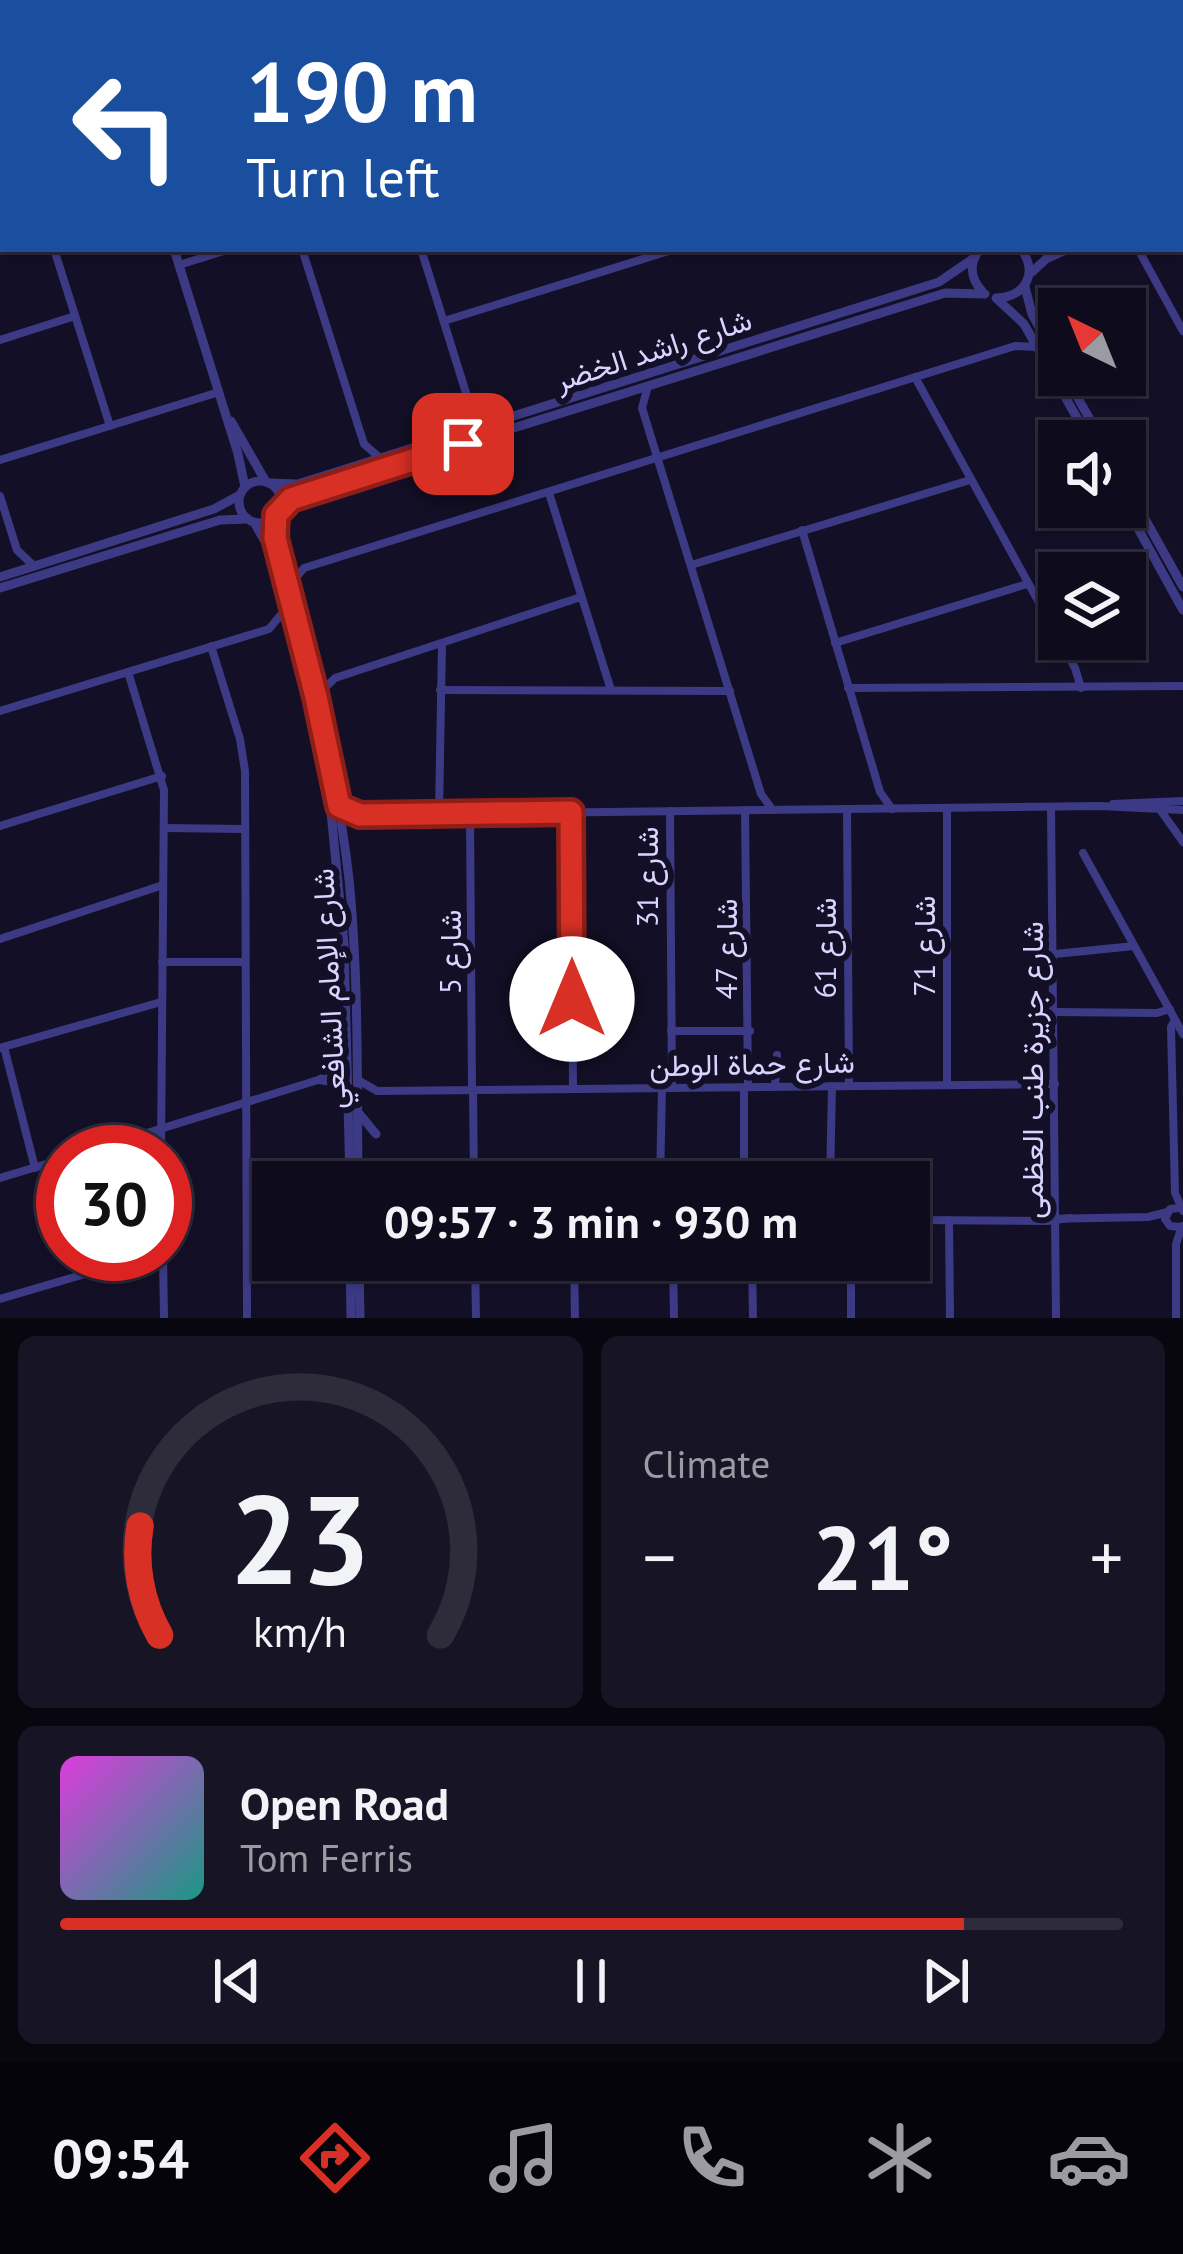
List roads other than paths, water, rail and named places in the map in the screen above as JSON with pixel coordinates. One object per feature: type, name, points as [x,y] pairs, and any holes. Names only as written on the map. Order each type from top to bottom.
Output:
[{"type":"street","points":[[56,252],[110,426]]},
{"type":"street","points":[[175,252],[225,412],[242,491],[239,506],[250,521]]},
{"type":"street","points":[[179,265],[220,252]]},
{"type":"street","points":[[303,252],[364,444],[382,459]]},
{"type":"street","points":[[423,252],[472,412],[490,426]]},
{"type":"street","points":[[444,321],[665,252]]},
{"type":"street","points":[[1024,252],[1029,263],[1032,314],[1038,325]]},
{"type":"street","points":[[1027,281],[1041,262],[1062,252]]},
{"type":"street","points":[[1140,252],[1183,331]]},
{"type":"street","points":[[976,253],[972,274],[1024,324],[1038,348]]},
{"type":"street","name":"شارع راشد الخضر","points":[[268,483],[298,484],[382,459],[939,282],[976,253]]},
{"type":"street","name":"شارع راشد الخضر","points":[[278,511],[303,494],[945,293],[1012,296],[1027,281]]},
{"type":"street","points":[[0,340],[75,316]]},
{"type":"street","points":[[1015,346],[1024,324]]},
{"type":"street","points":[[282,562],[304,568],[1015,346],[1038,348]]},
{"type":"street","points":[[915,377],[1075,668],[1081,688]]},
{"type":"street","points":[[648,386],[642,408],[761,794],[773,810]]},
{"type":"street","points":[[0,460],[219,392]]},
{"type":"street","points":[[624,394],[642,408]]},
{"type":"street","points":[[0,588],[226,518],[266,522],[278,511],[278,491],[268,483],[225,412]]},
{"type":"street","points":[[464,434],[472,412]]},
{"type":"street","points":[[356,466],[364,444]]},
{"type":"street","points":[[691,565],[969,477]]},
{"type":"street","points":[[5,576],[214,509],[257,481],[268,483]]},
{"type":"street","points":[[549,493],[611,690]]},
{"type":"street","points":[[0,496],[17,550],[34,566]]},
{"type":"street","name":"شارع الإمام الشافعي","points":[[278,511],[274,532],[316,697],[342,830],[354,944],[354,1161]]},
{"type":"street","name":"شارع الإمام الشافعي","points":[[250,521],[267,544],[319,746],[335,845],[355,1104]]},
{"type":"street","points":[[1146,521],[1183,587]]},
{"type":"street","points":[[1138,528],[1183,610]]},
{"type":"street","points":[[799,531],[880,792],[892,808]]},
{"type":"street","points":[[5,576],[17,550]]},
{"type":"street","points":[[288,587],[304,568]]},
{"type":"street","points":[[834,640],[1026,581]]},
{"type":"street","points":[[316,697],[335,678],[582,600]]},
{"type":"street","points":[[0,711],[269,628],[284,611]]},
{"type":"street","points":[[269,628],[290,635]]},
{"type":"street","points":[[438,645],[442,814]]},
{"type":"street","points":[[211,646],[242,749],[247,1318]]},
{"type":"street","points":[[128,672],[162,776],[161,1125]]},
{"type":"street","points":[[309,672],[335,678]]},
{"type":"street","points":[[849,692],[1183,686]]},
{"type":"street","points":[[440,693],[729,688]]},
{"type":"street","points":[[0,826],[162,776]]},
{"type":"street","points":[[879,809],[880,792]]},
{"type":"street","name":"شارع 47","points":[[745,1161],[751,1071],[748,826],[761,794]]},
{"type":"street","points":[[339,806],[360,815],[1054,807],[1183,801]]},
{"type":"street","points":[[1100,806],[1183,811],[1177,831]]},
{"type":"street","name":"شارع جزيرة طنب العظمى","points":[[1054,807],[1056,1318]]},
{"type":"street","name":"شارع 71","points":[[947,808],[947,1085]]},
{"type":"street","name":"شارع 61","points":[[848,809],[849,1086]]},
{"type":"street","points":[[1160,810],[1183,842]]},
{"type":"street","name":"شارع 31","points":[[660,1161],[659,1105],[671,1031],[670,811]]},
{"type":"street","points":[[571,812],[573,1089]]},
{"type":"street","name":"شارع 5","points":[[472,814],[474,1161]]},
{"type":"street","points":[[342,830],[360,815]]},
{"type":"street","points":[[164,828],[244,829]]},
{"type":"street","points":[[1083,853],[1183,1034]]},
{"type":"street","points":[[0,939],[163,889]]},
{"type":"street","points":[[1055,951],[1134,946]]},
{"type":"street","points":[[162,962],[245,962]]},
{"type":"street","points":[[36,1161],[1,1049],[161,1002]]},
{"type":"street","points":[[1055,1015],[1170,1009]]},
{"type":"street","points":[[1175,1020],[1176,1318]]},
{"type":"street","points":[[671,1031],[750,1031]]},
{"type":"street","points":[[775,1087],[777,1054]]},
{"type":"street","points":[[173,1125],[318,1080],[348,1056]]},
{"type":"street","points":[[1173,1094],[1183,1077]]},
{"type":"street","points":[[355,1104],[377,1091],[357,1079]]},
{"type":"street","points":[[318,1080],[332,1082],[376,1134]]},
{"type":"street","name":"شارع حماة الوطن","points":[[377,1091],[1055,1084]]},
{"type":"street","points":[[829,1086],[830,1161]]},
{"type":"street","points":[[0,1178],[36,1168]]},
{"type":"street","points":[[930,1220],[1175,1213]]},
{"type":"street","points":[[1175,1213],[1182,1225],[1176,1244]]},
{"type":"street","points":[[949,1220],[950,1318]]},
{"type":"street","points":[[0,1299],[61,1281]]},
{"type":"street","points":[[163,1281],[164,1318]]},
{"type":"street","points":[[355,1281],[356,1318]]},
{"type":"street","points":[[475,1281],[476,1318]]},
{"type":"street","points":[[574,1281],[575,1318]]},
{"type":"street","points":[[673,1281],[674,1318]]},
{"type":"street","points":[[752,1281],[753,1318]]},
{"type":"street","points":[[850,1281],[851,1318]]}]
